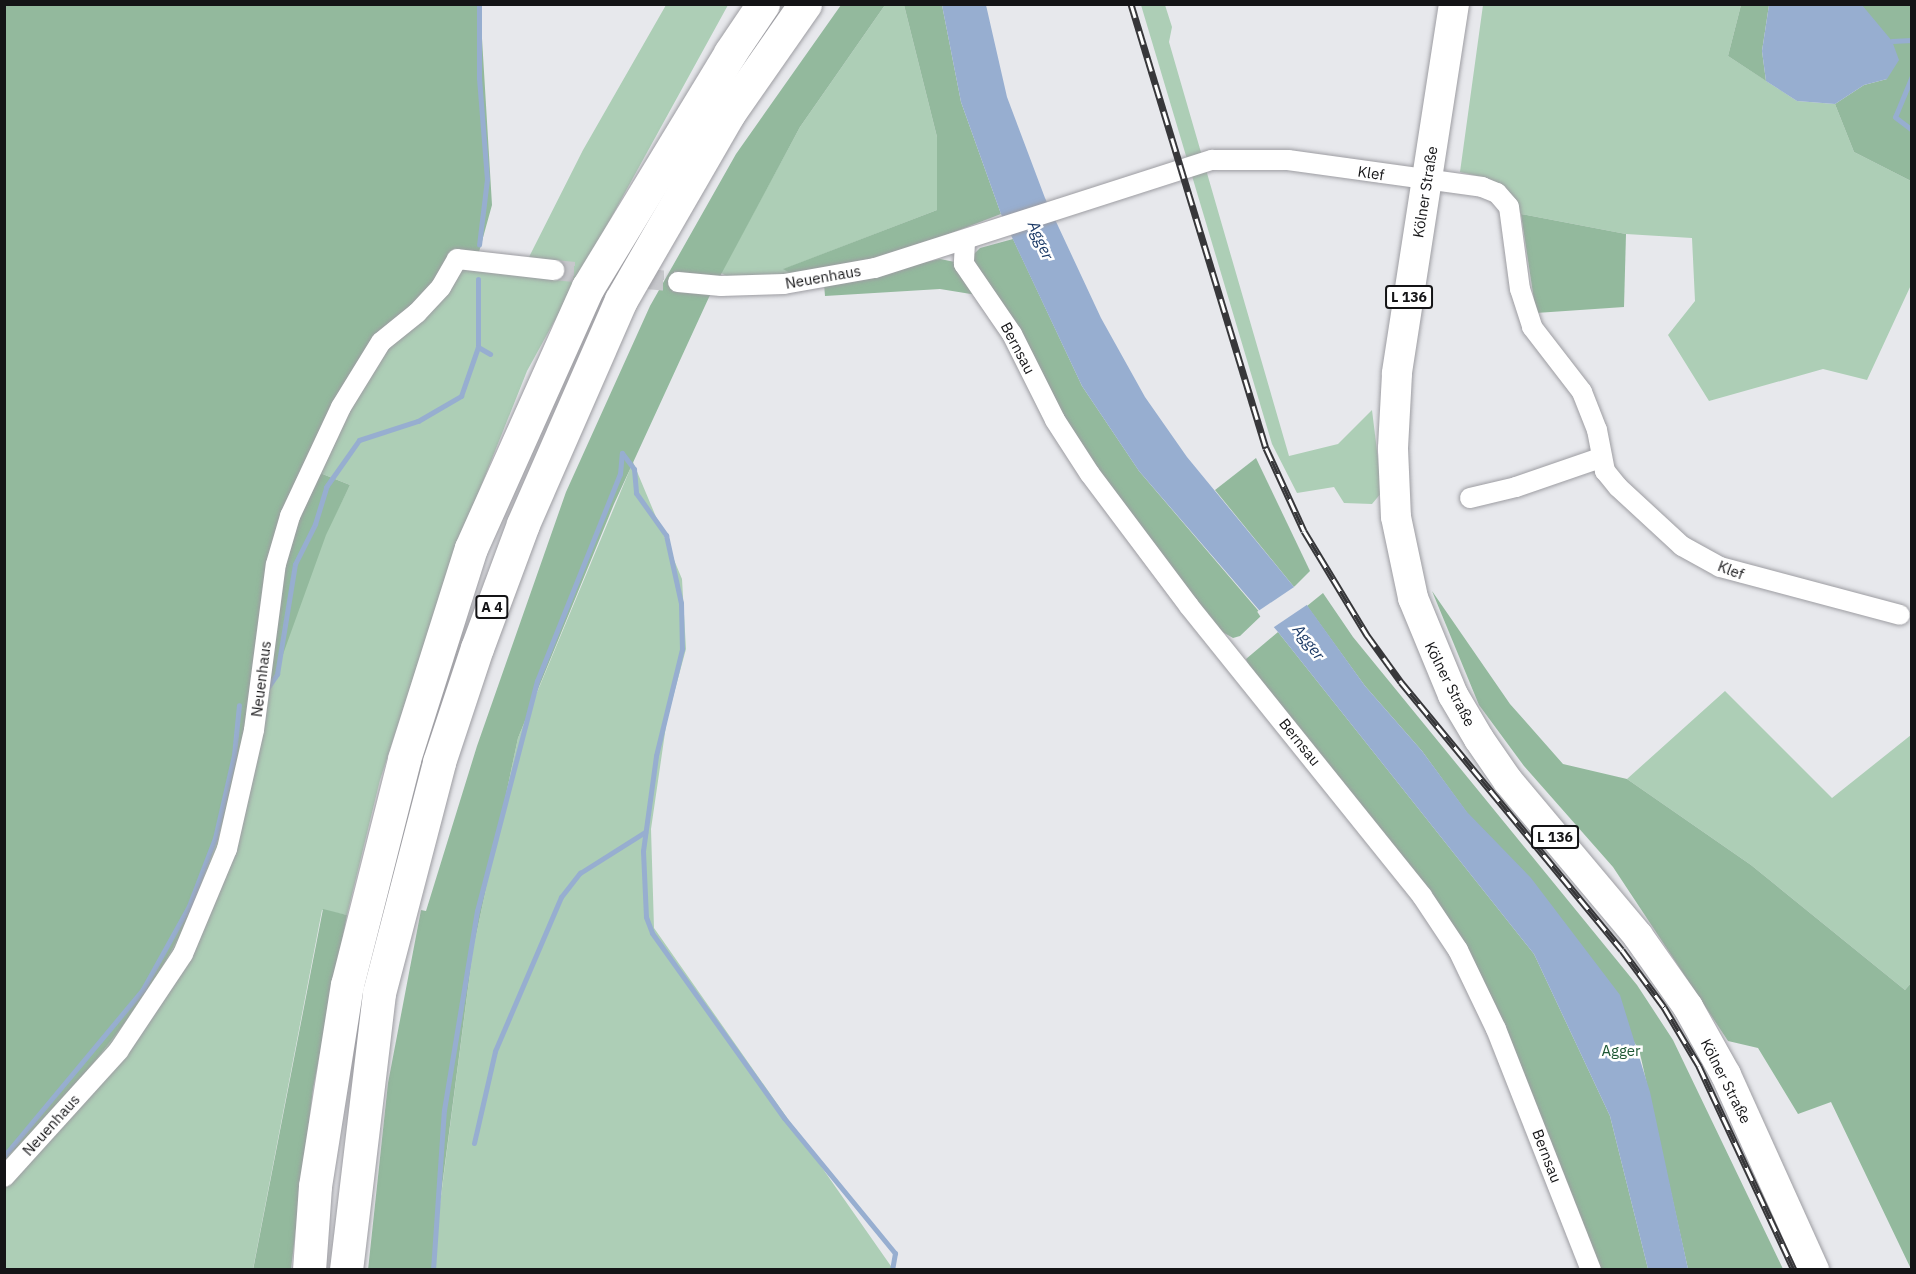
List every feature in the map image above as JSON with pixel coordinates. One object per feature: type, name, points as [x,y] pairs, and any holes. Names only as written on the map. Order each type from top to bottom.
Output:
[{"type":"highway","name":"A 4","points":[[309,1269],[315,1186],[347,985],[404,759],[471,548],[588,287],[730,53],[764,4]]},
{"type":"highway","name":"A 4","points":[[346,1269],[379,993],[438,762],[477,648],[523,524],[621,300],[729,113],[805,4]]},
{"type":"main road","name":"Kölner Straße","points":[[1454,4],[1398,374],[1393,449],[1402,558],[1426,637],[1453,695],[1479,739],[1508,781],[1638,936],[1688,1007],[1726,1075],[1814,1269]]},
{"type":"street","name":"Klef","points":[[964,242],[1212,160],[1288,160],[1482,187],[1497,194],[1509,207],[1524,305],[1532,327],[1582,392],[1597,430],[1600,458],[1605,471],[1640,510],[1682,546],[1744,576],[1835,595],[1900,615]]},
{"type":"street","name":"Neuenhaus","points":[[678,282],[752,286],[817,280],[964,242]]},
{"type":"street","name":"Bernsau","points":[[964,242],[964,264],[1012,334],[1055,420],[1096,483],[1189,606],[1422,896],[1458,950],[1496,1029],[1591,1269]]},
{"type":"street","name":"Neuenhaus","points":[[4,1177],[119,1050],[183,954],[227,849],[254,730],[276,564],[290,516],[341,407],[381,342],[425,304],[457,260],[555,270]]},
{"type":"street","points":[[1470,498],[1516,487],[1600,458]]},
{"type":"green space","points":[[5,5],[480,5],[492,205],[479,252],[377,339],[315,471],[350,485],[326,535],[185,926],[145,997],[65,1099],[16,1149],[5,1156]]},
{"type":"green space","points":[[666,5],[728,5],[527,371],[452,559],[380,780],[347,915],[322,910],[253,1269],[5,1270],[5,1156],[16,1149],[350,485],[315,471],[384,346],[461,266],[527,261],[583,150]]},
{"type":"green space","points":[[841,5],[885,5],[800,127],[710,295],[614,504],[518,738],[473,950],[435,1240],[435,1269],[368,1270],[388,1083],[421,910],[426,911],[477,746],[566,492],[650,306],[736,154]]},
{"type":"green space","points":[[885,5],[904,5],[937,137],[937,210],[784,269],[798,278],[736,281],[721,273],[800,127]]},
{"type":"green space","points":[[904,5],[942,5],[961,102],[1001,214],[891,256],[798,278],[783,269],[937,210],[937,137]]},
{"type":"green space","points":[[1141,5],[1165,5],[1172,27],[1169,42],[1289,456],[1338,444],[1372,410],[1382,492],[1372,504],[1344,503],[1334,487],[1297,493],[1272,444]]},
{"type":"green space","points":[[1483,5],[1741,5],[1728,56],[1797,101],[1835,104],[1854,152],[1911,181],[1911,285],[1867,380],[1823,369],[1709,401],[1668,335],[1695,301],[1692,238],[1626,234],[1521,214],[1506,189],[1487,178],[1460,172]]},
{"type":"green space","points":[[1741,5],[1769,5],[1762,51],[1766,81],[1728,56]]},
{"type":"green space","points":[[1862,5],[1911,5],[1911,181],[1854,152],[1835,104],[1864,85],[1887,79]]},
{"type":"green space","points":[[1521,214],[1626,234],[1624,307],[1536,313]]},
{"type":"green space","points":[[1013,239],[1082,386],[1139,471],[1262,615],[1240,636],[1233,638],[1219,630],[1135,522],[1060,415],[973,267],[972,256],[980,248]]},
{"type":"green space","points":[[940,259],[955,262],[977,295],[940,289],[825,296],[824,284]]},
{"type":"green space","points":[[1256,458],[1310,571],[1294,587],[1215,490]]},
{"type":"green space","points":[[633,462],[682,579],[686,649],[667,719],[651,829],[654,928],[893,1269],[435,1270],[435,1242],[473,950],[518,738]]},
{"type":"green space","points":[[1432,591],[1510,704],[1563,764],[1627,779],[1751,865],[1905,990],[1911,983],[1911,1269],[1831,1102],[1798,1114],[1758,1048],[1728,1041],[1613,867],[1524,766],[1479,705]]},
{"type":"green space","points":[[1323,593],[1353,637],[1637,985],[1673,1040],[1783,1269],[1688,1269],[1639,1049],[1422,751],[1365,686],[1307,606]]},
{"type":"green space","points":[[1278,632],[1534,954],[1610,1116],[1648,1269],[1597,1269],[1462,950],[1251,673],[1246,659]]},
{"type":"green space","points":[[1725,691],[1832,798],[1911,735],[1911,983],[1905,990],[1751,865],[1627,779]]},
{"type":"green space","points":[[323,909],[347,915],[313,1089],[291,1269],[253,1270]]},
{"type":"water","name":"Agger","points":[[942,5],[986,5],[1007,97],[1045,198],[1101,318],[1145,397],[1187,457],[1294,587],[1365,686],[1422,751],[1467,812],[1531,878],[1620,995],[1650,1092],[1688,1269],[1648,1269],[1610,1116],[1534,954],[1278,632],[1139,471],[1082,386],[1001,214],[961,102]]},
{"type":"water","points":[[1769,5],[1862,5],[1892,41],[1899,60],[1887,79],[1864,85],[1835,104],[1797,101],[1766,81],[1762,51]]},
{"type":"pier","points":[[1297,585],[1309,603],[1270,630],[1257,612]]},
{"type":"waterway","points":[[479,4],[479,78],[487,179],[479,245]]},
{"type":"waterway","points":[[1892,41],[1912,40]]},
{"type":"waterway","points":[[1912,76],[1895,117],[1912,130]]},
{"type":"waterway","points":[[478,279],[478,347],[490,354]]},
{"type":"waterway","points":[[268,687],[277,674],[295,564],[315,524],[326,487],[359,440],[418,421],[461,396],[478,347]]},
{"type":"waterway","points":[[622,453],[634,469],[636,493],[666,535],[681,603],[682,649],[656,756],[643,851],[646,917],[652,933],[784,1118],[895,1253],[892,1270]]},
{"type":"waterway","points":[[433,1270],[444,1110],[477,911],[537,681],[620,474],[622,453]]},
{"type":"waterway","points":[[4,1156],[143,989],[189,906],[215,838],[234,755],[239,705]]},
{"type":"waterway","points":[[474,1143],[495,1051],[561,897],[580,873],[645,832]]},
{"type":"tunnel","points":[[554,270],[678,282]]},
{"type":"railway","points":[[1131,4],[1266,448],[1304,531],[1367,635],[1401,682],[1622,950],[1664,1007],[1699,1066],[1794,1270]]}]
